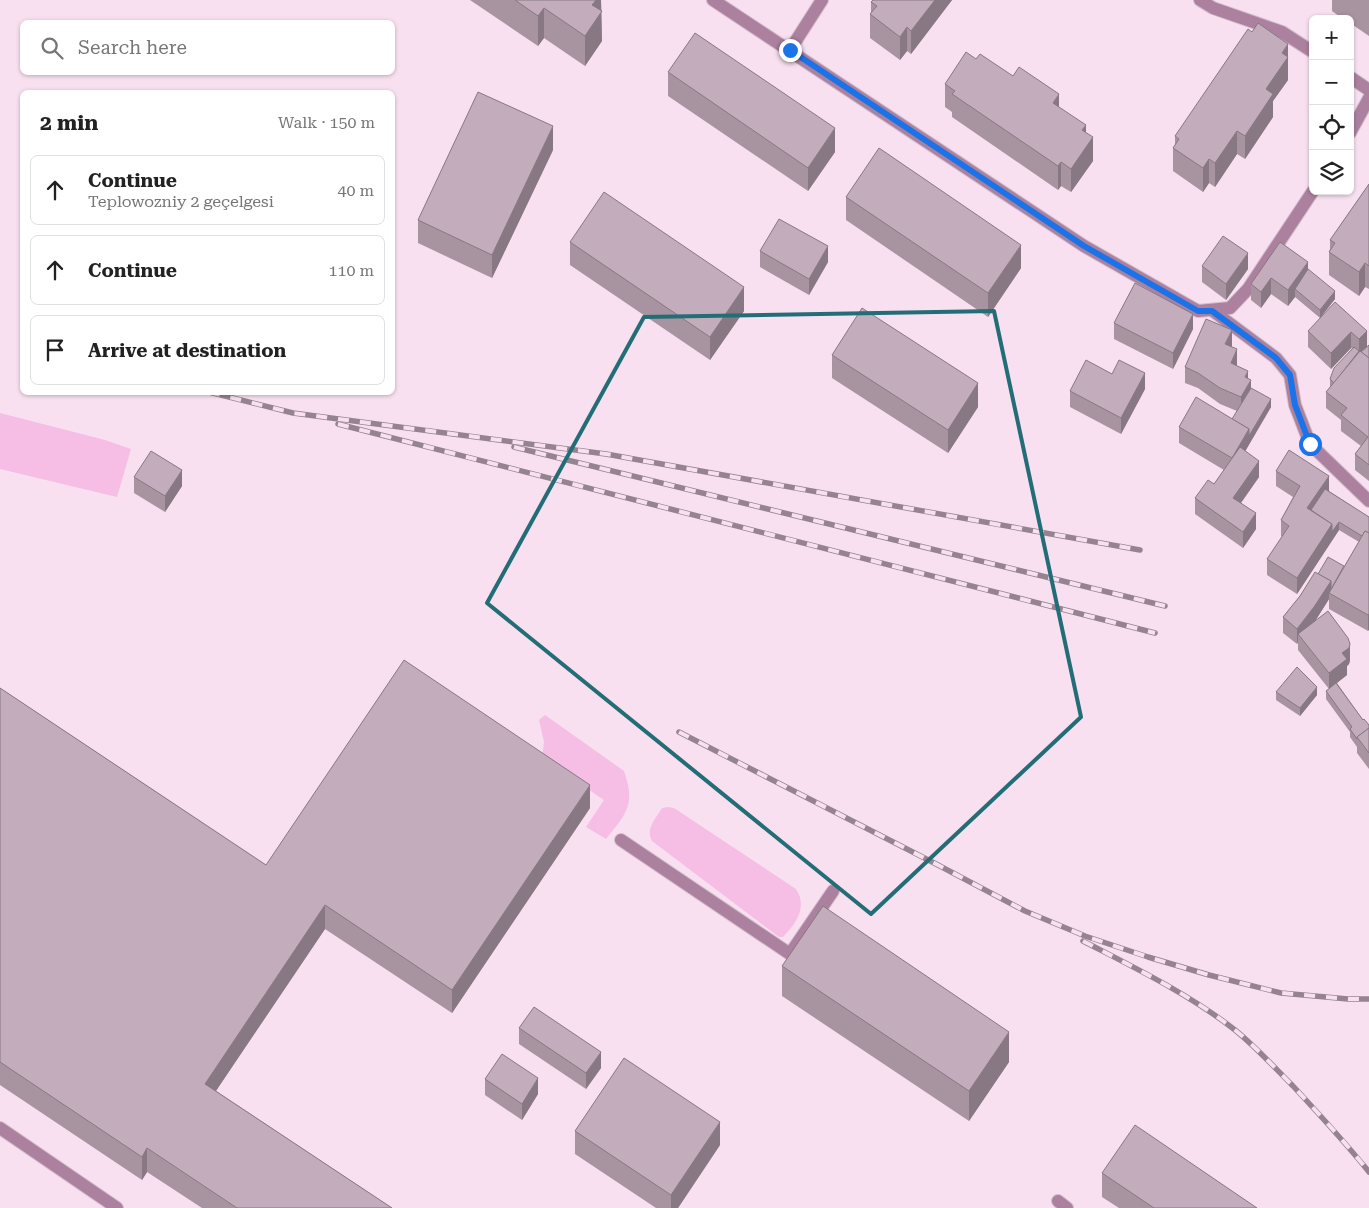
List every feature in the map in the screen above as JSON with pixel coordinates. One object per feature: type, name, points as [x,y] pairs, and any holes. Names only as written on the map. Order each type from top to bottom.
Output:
[{"type":"lane","points":[[713,0],[1084,246],[1198,311],[1230,308],[1248,288],[1310,195]]},
{"type":"lane","points":[[790,50],[822,0]]},
{"type":"lane","points":[[1200,0],[1212,8],[1282,32],[1309,49]]},
{"type":"lane","points":[[1354,81],[1369,90]]},
{"type":"lane","points":[[1354,126],[1369,98]]},
{"type":"lane","points":[[1212,311],[1276,358],[1290,375],[1295,405],[1310,444],[1369,501]]},
{"type":"lane","points":[[621,840],[790,954],[833,891]]},
{"type":"lane","points":[[0,1128],[117,1208]]},
{"type":"highlighted area","points":[[994,311],[1081,717],[871,914],[487,603],[644,317]]},
{"type":"shaded area","points":[[0,413],[105,440],[131,449],[117,497],[0,469]]},
{"type":"shaded area","points":[[545,715],[624,771],[629,801],[624,815],[606,839],[586,827],[604,800],[542,758],[544,742],[539,720]]},
{"type":"shaded area","points":[[662,808],[674,808],[796,889],[801,902],[801,909],[796,921],[783,937],[779,937],[652,841],[650,832],[652,824]]},
{"type":"building","points":[[515,0],[596,0],[592,5],[602,11],[585,36],[544,8],[538,16]]},
{"type":"building","points":[[873,0],[935,0],[911,31],[907,27],[900,37],[870,14],[877,6],[871,2]]},
{"type":"building","points":[[1258,23],[1288,44],[1282,53],[1288,57],[1266,89],[1273,94],[1245,136],[1237,131],[1215,163],[1209,159],[1203,168],[1173,148],[1179,139],[1175,136],[1248,29],[1252,32]]},
{"type":"building","points":[[695,33],[835,128],[808,168],[668,72]]},
{"type":"building","points":[[966,52],[976,59],[980,54],[1013,76],[1019,67],[1059,94],[1053,103],[1086,125],[1082,130],[1093,137],[1071,169],[1061,162],[1058,166],[952,94],[955,91],[945,84]]},
{"type":"building","points":[[478,92],[553,126],[492,255],[418,220]]},
{"type":"building","points":[[879,148],[1021,245],[988,293],[846,197]]},
{"type":"building","points":[[1369,184],[1369,266],[1365,263],[1359,272],[1329,252],[1335,243],[1330,240]]},
{"type":"building","points":[[604,192],[744,287],[710,337],[570,242]]},
{"type":"building","points":[[779,219],[828,246],[809,279],[760,251]]},
{"type":"building","points":[[1223,236],[1248,253],[1226,284],[1202,266]]},
{"type":"building","points":[[1280,242],[1308,262],[1288,290],[1271,278],[1261,292],[1251,284]]},
{"type":"building","points":[[1308,269],[1335,291],[1320,310],[1295,289]]},
{"type":"building","points":[[1135,283],[1193,314],[1173,353],[1114,323]]},
{"type":"building","points":[[1335,302],[1367,331],[1359,339],[1351,332],[1331,353],[1308,331]]},
{"type":"building","points":[[862,308],[978,383],[948,430],[832,355]]},
{"type":"building","points":[[1206,319],[1232,330],[1225,344],[1237,349],[1231,363],[1248,371],[1245,377],[1251,380],[1241,397],[1220,388],[1198,373],[1185,367]]},
{"type":"building","points":[[1369,345],[1369,358],[1361,352]]},
{"type":"building","points":[[1354,347],[1359,351],[1334,383],[1330,379],[1334,368]]},
{"type":"building","points":[[1360,351],[1369,358],[1369,465],[1355,454],[1368,437],[1341,415],[1347,408],[1326,392]]},
{"type":"building","points":[[1086,360],[1112,374],[1119,360],[1145,373],[1121,418],[1070,391]]},
{"type":"building","points":[[1251,388],[1271,399],[1249,436],[1249,429],[1232,419]]},
{"type":"building","points":[[1196,397],[1249,429],[1232,458],[1179,427]]},
{"type":"building","points":[[1240,447],[1259,461],[1233,498],[1256,513],[1243,532],[1195,498],[1208,480],[1214,484]]},
{"type":"building","points":[[1289,450],[1329,476],[1307,508],[1332,524],[1297,578],[1267,559],[1289,526],[1281,520],[1300,486],[1276,471]]},
{"type":"building","points":[[151,451],[182,470],[165,496],[134,477]]},
{"type":"building","points":[[1325,489],[1369,517],[1369,533],[1365,531],[1362,536],[1339,522],[1332,532],[1332,524],[1311,510]]},
{"type":"building","points":[[1365,531],[1369,533],[1368,615],[1329,593]]},
{"type":"building","points":[[1328,557],[1344,566],[1331,589],[1331,581],[1318,574]]},
{"type":"building","points":[[1315,572],[1331,581],[1297,629],[1283,617],[1300,596]]},
{"type":"building","points":[[1328,611],[1348,638],[1350,644],[1349,648],[1342,653],[1347,659],[1329,673],[1298,634]]},
{"type":"building","points":[[404,660],[590,785],[452,990],[325,905],[205,1084],[392,1208],[237,1208],[147,1148],[142,1157],[0,1062],[0,688],[266,865]]},
{"type":"building","points":[[1297,667],[1317,687],[1300,708],[1276,692]]},
{"type":"building","points":[[1336,683],[1363,720],[1369,725],[1369,728],[1357,739],[1350,729],[1352,727],[1326,691]]},
{"type":"building","points":[[1369,728],[1369,753],[1357,737]]},
{"type":"building","points":[[823,906],[1009,1032],[969,1091],[782,966]]},
{"type":"building","points":[[534,1007],[601,1052],[586,1073],[519,1028]]},
{"type":"building","points":[[502,1054],[538,1078],[522,1104],[485,1079]]},
{"type":"building","points":[[624,1058],[720,1122],[671,1195],[575,1131]]},
{"type":"building","points":[[1135,1125],[1257,1208],[1154,1208],[1102,1173]]},
{"type":"railway","points":[[221,395],[293,413],[606,454],[1140,550]]},
{"type":"railway","points":[[338,424],[1155,633]]},
{"type":"railway","points":[[514,447],[1165,606]]},
{"type":"railway","points":[[679,732],[1025,911],[1085,936],[1209,975],[1281,993],[1369,999]]},
{"type":"railway","points":[[1083,941],[1180,993],[1235,1030],[1258,1050],[1293,1086],[1369,1172]]},
{"type":"route","points":[[790,50],[1084,246],[1198,311],[1212,311],[1276,358],[1290,375],[1295,405],[1310,444]]}]
